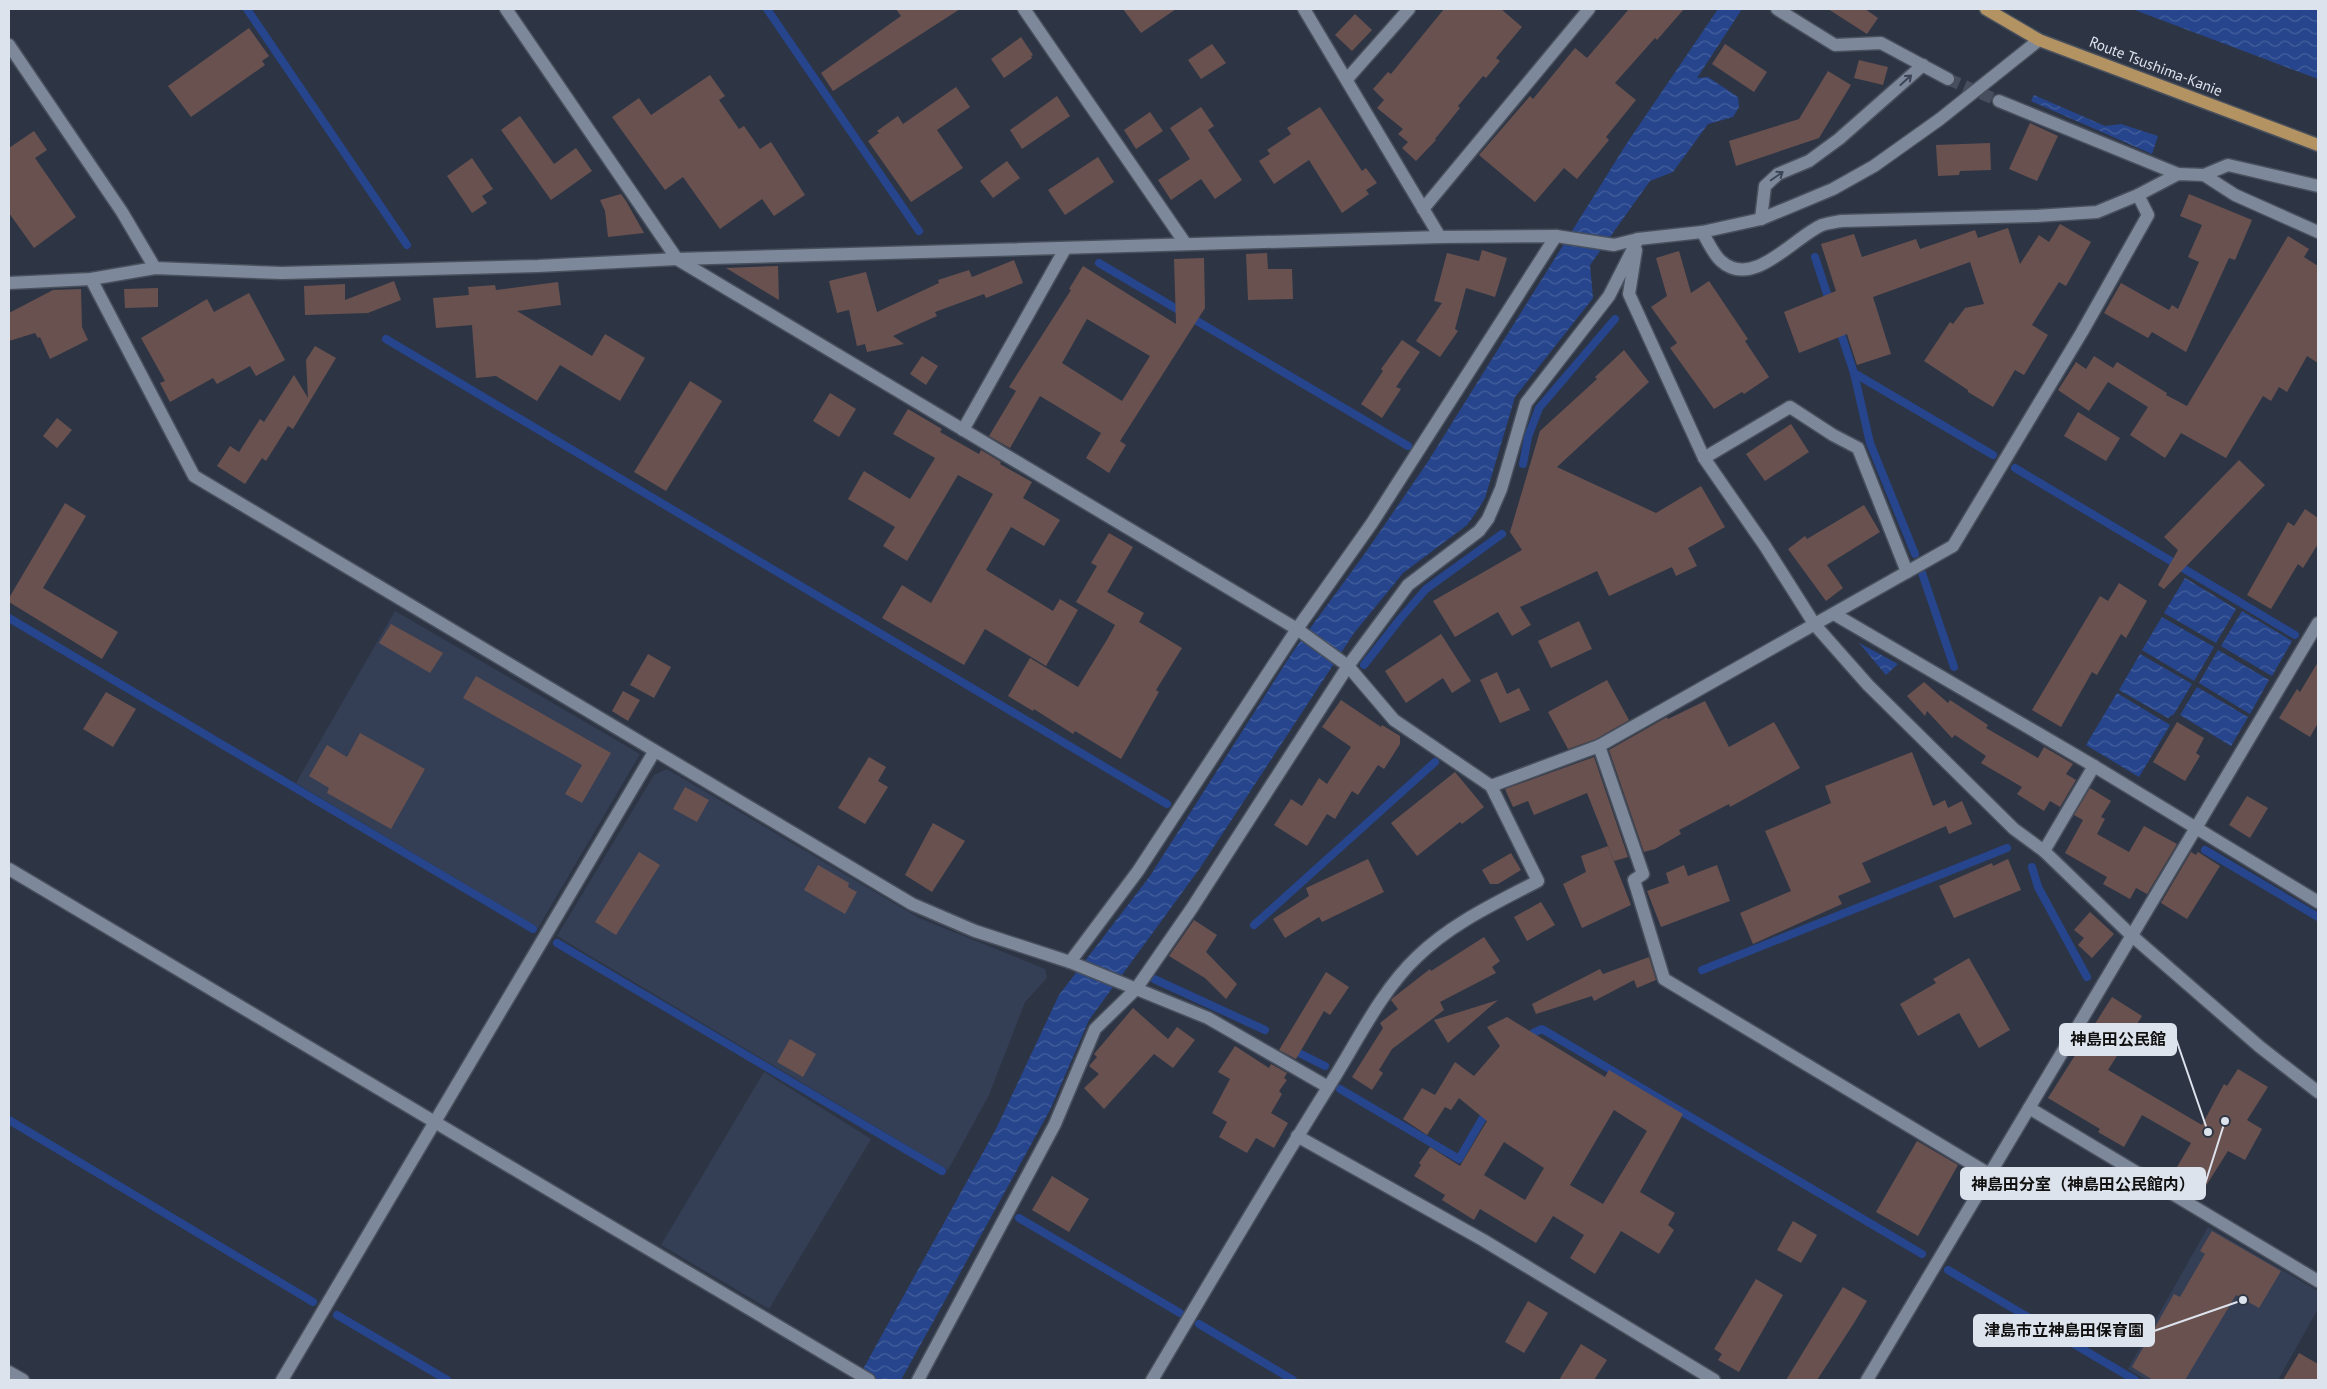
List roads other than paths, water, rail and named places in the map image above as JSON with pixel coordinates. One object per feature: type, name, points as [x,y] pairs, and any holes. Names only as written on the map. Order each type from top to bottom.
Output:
[{"type":"main road","name":"Route Tsushima-Kanie","points":[[1986,9],[2039,40],[2318,144]]},
{"type":"street","points":[[506,9],[677,259],[1296,629],[1348,666],[1394,720],[1490,786],[1538,881],[1477,912],[1443,933],[1416,958],[1388,991],[1297,1136],[1152,1380]]},
{"type":"street","points":[[1024,9],[1185,243]]},
{"type":"street","points":[[1304,9],[1440,237]]},
{"type":"street","points":[[1347,79],[1409,9]]},
{"type":"street","points":[[1423,210],[1589,9]]},
{"type":"street","points":[[1777,9],[1835,45],[1881,43],[1948,79]]},
{"type":"street","points":[[9,283],[91,279],[155,268],[282,273],[538,266],[677,259],[1065,249],[1185,243],[1440,237],[1559,237],[1614,246],[1638,238],[1702,232],[1761,219],[1833,189],[1874,166],[1940,118],[2039,40]]},
{"type":"street","points":[[9,45],[122,212],[155,268]]},
{"type":"street","points":[[1761,219],[1765,186],[1778,174],[1809,161],[1839,139],[1923,65]]},
{"type":"street","points":[[1999,101],[2178,174],[2204,175],[2228,165],[2318,186]]},
{"type":"street","points":[[1702,232],[1720,261],[1732,269],[1744,272],[1794,245],[1822,225],[1841,221],[2036,216],[2097,212],[2138,195],[2178,174]]},
{"type":"street","points":[[2204,175],[2235,195],[2318,232]]},
{"type":"street","points":[[1490,786],[1600,746],[1953,546],[2082,332],[2148,215],[2138,195]]},
{"type":"street","points":[[1072,963],[1138,871],[1296,629],[1372,523],[1559,237]]},
{"type":"street","points":[[1638,238],[1629,294],[1704,458],[1765,546],[1815,625],[1868,685],[2014,829],[2044,851],[2131,935],[2260,1047],[2318,1092]]},
{"type":"street","points":[[918,1380],[1055,1124],[1095,1029],[1132,987],[1192,908],[1348,666],[1408,585],[1479,531],[1488,519],[1501,489],[1526,403],[1609,296],[1638,238]]},
{"type":"street","points":[[962,430],[1065,249]]},
{"type":"street","points":[[91,279],[194,476],[654,752],[912,904],[975,931],[1072,963],[1208,1018],[1328,1087]]},
{"type":"street","points":[[1704,458],[1790,407],[1833,435],[1858,448],[1907,572]]},
{"type":"street","points":[[1834,614],[2094,766],[2318,902]]},
{"type":"street","points":[[1867,1380],[2318,623]]},
{"type":"street","points":[[1600,746],[1643,874],[1634,880],[1664,979],[1989,1174]]},
{"type":"street","points":[[282,1380],[654,752]]},
{"type":"street","points":[[2044,851],[2094,766]]},
{"type":"street","points":[[9,869],[870,1380]]},
{"type":"street","points":[[2029,1108],[2318,1281]]},
{"type":"street","points":[[1297,1136],[1483,1240],[1714,1380]]},
{"type":"street","points":[[9,1372],[23,1380]]},
{"type":"water","points":[[1718,9],[1742,9],[1697,78],[1708,77],[1738,97],[1739,107],[1733,117],[1708,124],[1673,172],[1650,181],[1590,265],[1593,298],[1515,397],[1485,498],[1475,514],[1467,525],[1403,573],[1354,633],[1200,868],[1089,1020],[1050,1110],[901,1380],[857,1380],[996,1129],[1059,995],[1150,876],[1292,653],[1366,552],[1427,463],[1627,143]]},
{"type":"water","points":[[2132,9],[2318,9],[2318,79]]},
{"type":"water","points":[[2034,95],[2105,126],[2121,124],[2158,136],[2152,154],[2031,101]]},
{"type":"water","points":[[2185,578],[2236,609],[2216,643],[2164,613]]},
{"type":"water","points":[[2242,611],[2292,641],[2272,676],[2221,646]]},
{"type":"water","points":[[2162,617],[2214,647],[2194,681],[2142,650]]},
{"type":"water","points":[[1859,643],[1898,664],[1886,675]]},
{"type":"water","points":[[2218,650],[2269,680],[2250,714],[2199,683]]},
{"type":"water","points":[[2140,654],[2192,684],[2174,714],[2168,718],[2119,690]]},
{"type":"water","points":[[2197,687],[2248,717],[2231,746],[2180,715]]},
{"type":"water","points":[[2117,693],[2170,725],[2139,777],[2086,745]]},
{"type":"waterway","points":[[247,9],[407,245]]},
{"type":"waterway","points":[[767,9],[919,231]]},
{"type":"waterway","points":[[1815,257],[1830,303]]},
{"type":"waterway","points":[[1099,263],[1408,446]]},
{"type":"waterway","points":[[1523,464],[1528,437],[1539,408],[1615,319]]},
{"type":"waterway","points":[[1839,328],[1854,373],[1870,443],[1915,554]]},
{"type":"waterway","points":[[386,339],[1167,804]]},
{"type":"waterway","points":[[1854,373],[1993,455]]},
{"type":"waterway","points":[[2015,468],[2295,635]]},
{"type":"waterway","points":[[1364,665],[1426,589],[1502,534]]},
{"type":"waterway","points":[[1922,573],[1954,667]]},
{"type":"waterway","points":[[9,618],[533,929]]},
{"type":"waterway","points":[[1254,925],[1435,762]]},
{"type":"waterway","points":[[1702,970],[2007,848]]},
{"type":"waterway","points":[[2205,850],[2318,917]]},
{"type":"waterway","points":[[2032,867],[2038,887],[2087,977]]},
{"type":"waterway","points":[[557,943],[942,1171]]},
{"type":"waterway","points":[[1154,979],[1265,1030]]},
{"type":"waterway","points":[[1528,1041],[1533,1033],[1542,1029],[1922,1254]]},
{"type":"waterway","points":[[1291,1049],[1325,1066]]},
{"type":"waterway","points":[[1340,1089],[1459,1159],[1488,1109]]},
{"type":"waterway","points":[[9,1120],[313,1302]]},
{"type":"waterway","points":[[1019,1218],[1180,1313]]},
{"type":"waterway","points":[[1948,1270],[2135,1380]]},
{"type":"waterway","points":[[337,1315],[447,1380]]},
{"type":"waterway","points":[[1199,1324],[1293,1380]]},
{"type":"tunnel","points":[[1948,79],[1999,101]]},
{"type":"place","name":"神島田分室（神島田公民館内）","points":[[2225,1121]]},
{"type":"place","name":"神島田公民館","points":[[2208,1132]]},
{"type":"place","name":"津島市立神島田保育園","points":[[2243,1300]]}]
